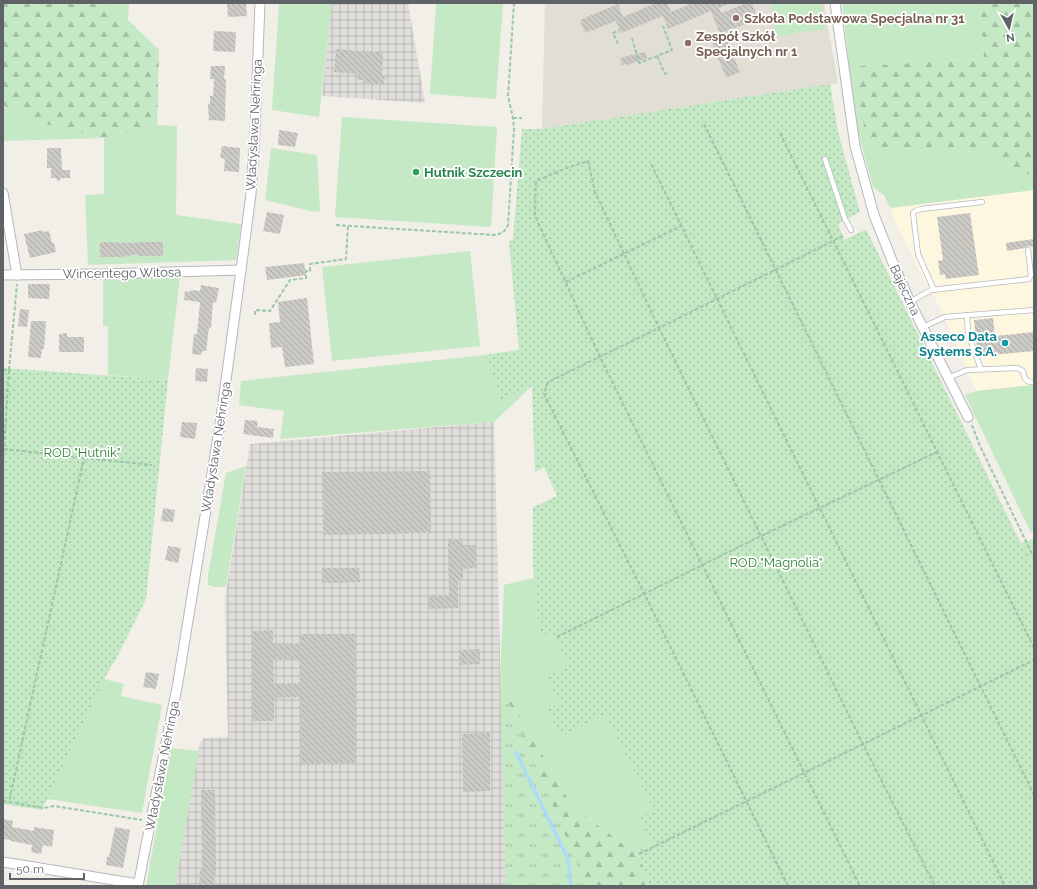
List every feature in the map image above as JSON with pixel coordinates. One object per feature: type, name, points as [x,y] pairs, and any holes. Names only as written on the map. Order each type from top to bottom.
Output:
[{"type":"street","name":"Władysława Nehringa","points":[[138,885],[179,675],[220,424],[251,194],[260,3]]},
{"type":"street","name":"Bajeczna","points":[[835,3],[855,146],[874,215],[892,263],[910,302],[968,417]]},
{"type":"street","points":[[3,193],[17,275]]},
{"type":"street","name":"Wincentego Witosa","points":[[3,275],[241,270]]},
{"type":"street","points":[[3,862],[138,885]]},
{"type":"lane","points":[[825,159],[851,230]]},
{"type":"lane","points":[[934,290],[918,254],[914,213],[915,210],[982,202]]},
{"type":"lane","points":[[910,302],[934,290],[1029,279],[1031,275],[1028,250]]},
{"type":"lane","points":[[922,327],[944,317],[1034,310]]},
{"type":"lane","points":[[968,315],[968,334],[981,369]]},
{"type":"lane","points":[[948,378],[967,370],[1017,368],[1023,371],[1025,380],[1028,382],[1034,382]]},
{"type":"path","points":[[336,225],[494,235],[502,233],[506,230],[508,225],[514,129],[508,96],[514,3]]},
{"type":"path","points":[[720,3],[721,7]]},
{"type":"path","points":[[632,38],[639,63],[672,50],[663,26]]},
{"type":"path","points":[[618,44],[613,33],[620,30]]},
{"type":"path","points":[[657,56],[665,74],[667,73]]},
{"type":"path","points":[[513,118],[522,118]]},
{"type":"path","points":[[704,124],[1034,795]]},
{"type":"path","points":[[780,134],[834,240],[1034,648]]},
{"type":"path","points":[[860,886],[565,283],[535,216],[536,180],[588,161],[595,192],[659,328],[934,886]]},
{"type":"path","points":[[651,164],[1005,886]]},
{"type":"path","points":[[255,315],[255,310],[270,311],[290,280],[306,278],[306,271],[310,271],[310,264],[346,259],[348,226]]},
{"type":"path","points":[[565,283],[681,226]]},
{"type":"path","points":[[788,886],[544,394],[548,382],[843,236]]},
{"type":"path","points":[[3,464],[17,275]]},
{"type":"path","points":[[3,370],[9,370]]},
{"type":"path","points":[[968,417],[980,446],[1034,558]]},
{"type":"path","points":[[4,449],[152,465]]},
{"type":"path","points":[[557,637],[761,536],[937,452]]},
{"type":"path","points":[[9,802],[84,458]]},
{"type":"path","points":[[639,854],[1034,660]]},
{"type":"path","points":[[3,801],[44,808],[54,806],[151,821]]},
{"type":"shaded area","points":[[332,3],[408,3],[425,103],[322,96]]},
{"type":"shaded area","name":"Zespół Szkół Specjalnych nr 1","points":[[545,3],[824,3],[838,83],[542,129]]},
{"type":"shaded area","points":[[1034,190],[1034,385],[976,391],[939,305],[925,282],[890,208]]},
{"type":"shaded area","points":[[494,422],[506,886],[175,886],[200,741],[203,741],[203,738],[228,737],[225,599],[250,444]]},
{"type":"green space","points":[[3,3],[96,3],[128,20],[159,50],[157,125],[104,138],[32,121],[3,105]]},
{"type":"green space","points":[[96,3],[129,3],[128,20]]},
{"type":"green space","points":[[279,3],[332,3],[319,117],[272,110]]},
{"type":"green space","points":[[436,3],[503,3],[496,99],[430,94]]},
{"type":"green space","points":[[771,3],[821,3],[825,29],[775,36]]},
{"type":"green space","points":[[842,3],[991,3],[980,8],[984,59],[858,66],[881,147],[994,153],[1018,172],[1034,175],[1034,190],[890,208],[884,195],[873,187],[856,124]]},
{"type":"green space","points":[[991,3],[1034,3],[1034,175],[1018,172],[994,153],[881,147],[866,138],[856,79],[858,66],[984,59],[980,8]]},
{"type":"green space","name":"ROD \"Magnolia\"","points":[[830,84],[838,132],[860,212],[838,224],[844,240],[865,230],[867,231],[1034,570],[1034,886],[650,886],[637,851],[652,844],[639,817],[654,810],[605,714],[560,737],[548,709],[560,703],[546,677],[568,666],[553,633],[540,636],[533,566],[533,507],[557,496],[544,467],[535,472],[532,386],[501,400],[485,355],[519,350],[509,241],[513,240],[522,129],[542,129]]},
{"type":"green space","points":[[3,105],[32,121],[104,138],[3,141]]},
{"type":"green space","name":"Hutnik Szczecin","points":[[342,117],[497,127],[491,227],[335,217]]},
{"type":"green space","points":[[157,125],[177,126],[176,215],[241,224],[236,260],[88,265],[85,195],[104,194],[104,138]]},
{"type":"green space","points":[[271,148],[317,155],[320,211],[314,212],[265,200]]},
{"type":"green space","points":[[470,251],[480,346],[332,361],[322,267]]},
{"type":"green space","points":[[180,276],[168,380],[108,375],[108,326],[103,326],[103,278]]},
{"type":"green space","points":[[485,355],[501,399],[532,386],[494,422],[280,439],[284,411],[239,405],[241,381]]},
{"type":"green space","name":"ROD \"Hutnik\"","points":[[3,368],[168,380],[146,599],[116,659],[104,679],[42,810],[3,804]]},
{"type":"green space","points":[[1034,385],[1034,530],[1031,533],[965,395],[976,391]]},
{"type":"green space","points":[[246,466],[226,587],[215,587],[208,585],[208,576],[226,473]]},
{"type":"green space","points":[[1034,539],[1034,572],[1020,543]]},
{"type":"green space","points":[[534,578],[540,636],[553,633],[568,666],[560,704],[548,709],[560,737],[605,714],[654,810],[652,844],[637,851],[640,857],[572,806],[500,681],[504,585]]},
{"type":"green space","points":[[104,679],[124,684],[121,696],[162,705],[142,813],[47,799]]},
{"type":"green space","points":[[500,681],[572,806],[640,857],[650,886],[506,886]]},
{"type":"green space","points":[[500,681],[587,886],[506,886]]},
{"type":"green space","points":[[171,748],[199,751],[175,886],[146,886]]},
{"type":"building","points":[[227,3],[246,3],[247,16],[228,17]]},
{"type":"building","points":[[656,3],[667,3],[671,12],[693,3],[731,3],[719,8],[721,13],[747,3],[752,3],[758,19],[720,34],[711,11],[668,29],[663,16],[621,33],[616,21],[585,33],[580,20],[618,4],[623,17]]},
{"type":"building","points":[[214,31],[236,32],[235,52],[213,51]]},
{"type":"building","points":[[726,38],[740,72],[726,78],[712,43]]},
{"type":"building","points":[[336,49],[383,53],[382,75],[385,75],[384,84],[364,83],[365,80],[357,80],[358,74],[334,72]]},
{"type":"building","points":[[645,52],[647,58],[628,65],[622,65],[620,58]]},
{"type":"building","points":[[211,66],[225,66],[225,121],[209,120],[208,104],[210,104],[210,96],[213,96],[214,79],[210,79]]},
{"type":"building","points":[[279,130],[298,133],[295,147],[278,145]]},
{"type":"building","points":[[222,146],[240,148],[239,172],[224,171],[225,159],[220,158]]},
{"type":"building","points":[[47,148],[61,148],[62,170],[70,170],[70,178],[61,178],[58,182],[56,178],[51,178],[51,168],[47,168]]},
{"type":"building","points":[[267,212],[284,215],[280,234],[263,231]]},
{"type":"building","points":[[970,213],[979,275],[946,279],[945,274],[940,275],[938,261],[943,260],[937,217]]},
{"type":"building","points":[[43,230],[43,232],[49,231],[56,252],[30,258],[24,234]]},
{"type":"building","points":[[1034,239],[1034,247],[1027,246],[1025,248],[1007,251],[1006,243]]},
{"type":"building","points":[[100,242],[163,242],[163,256],[138,256],[138,254],[122,257],[100,257]]},
{"type":"building","points":[[304,263],[306,275],[267,280],[265,267]]},
{"type":"building","points":[[28,284],[50,284],[49,299],[28,298]]},
{"type":"building","points":[[201,285],[219,288],[216,303],[213,302],[211,328],[209,328],[206,351],[202,351],[201,355],[192,354],[194,334],[197,334],[200,302],[184,300],[185,291],[200,291]]},
{"type":"building","points":[[307,298],[314,364],[285,367],[282,347],[271,348],[269,323],[280,322],[278,302]]},
{"type":"building","points":[[20,309],[29,310],[27,327],[18,326]]},
{"type":"building","name":"Asseco Data Systems S.A.","points":[[993,318],[995,336],[1034,332],[1034,351],[980,356],[977,348],[974,320]]},
{"type":"building","points":[[31,321],[46,321],[44,349],[42,349],[41,358],[28,357]]},
{"type":"building","points":[[67,333],[67,337],[84,337],[84,352],[59,352],[59,334]]},
{"type":"building","points":[[196,368],[208,369],[207,382],[195,381]]},
{"type":"building","points":[[245,420],[258,421],[257,427],[274,429],[273,438],[243,434]]},
{"type":"building","points":[[182,422],[197,423],[195,439],[180,437]]},
{"type":"building","points":[[430,471],[431,533],[323,535],[322,472]]},
{"type":"building","points":[[163,508],[175,510],[173,522],[161,521]]},
{"type":"building","points":[[448,539],[462,539],[463,545],[476,545],[477,568],[463,569],[463,580],[458,580],[458,608],[429,609],[429,595],[449,595]]},
{"type":"building","points":[[168,546],[181,548],[178,563],[165,560]]},
{"type":"building","points":[[322,568],[359,568],[360,582],[322,583]]},
{"type":"building","points":[[273,630],[273,645],[300,644],[300,634],[355,634],[356,763],[301,764],[301,697],[274,698],[274,721],[253,721],[252,631]],"holes":[[[273,659],[300,659],[301,684],[274,684]]]},
{"type":"building","points":[[480,649],[480,664],[459,665],[459,650]]},
{"type":"building","points":[[146,672],[159,674],[156,689],[143,687]]},
{"type":"building","points":[[490,733],[490,791],[463,792],[462,734]]},
{"type":"building","points":[[201,790],[215,790],[216,871],[214,886],[199,886],[200,870],[202,870]]},
{"type":"building","points":[[3,819],[13,821],[12,827],[34,831],[34,827],[54,830],[52,847],[43,845],[41,854],[31,852],[32,845],[3,839]]},
{"type":"building","points":[[115,827],[130,830],[123,868],[106,865]]},
{"type":"waterway","points":[[516,752],[568,859],[571,886]]},
{"type":"place","name":"Szkoła Podstawowa Specjalna nr 31","points":[[736,18]]},
{"type":"place","name":"Zespół Szkół Specjalnych nr 1","points":[[688,43]]},
{"type":"place","name":"Hutnik Szczecin","points":[[416,172]]},
{"type":"place","name":"Asseco Data Systems S.A.","points":[[1005,343]]}]
